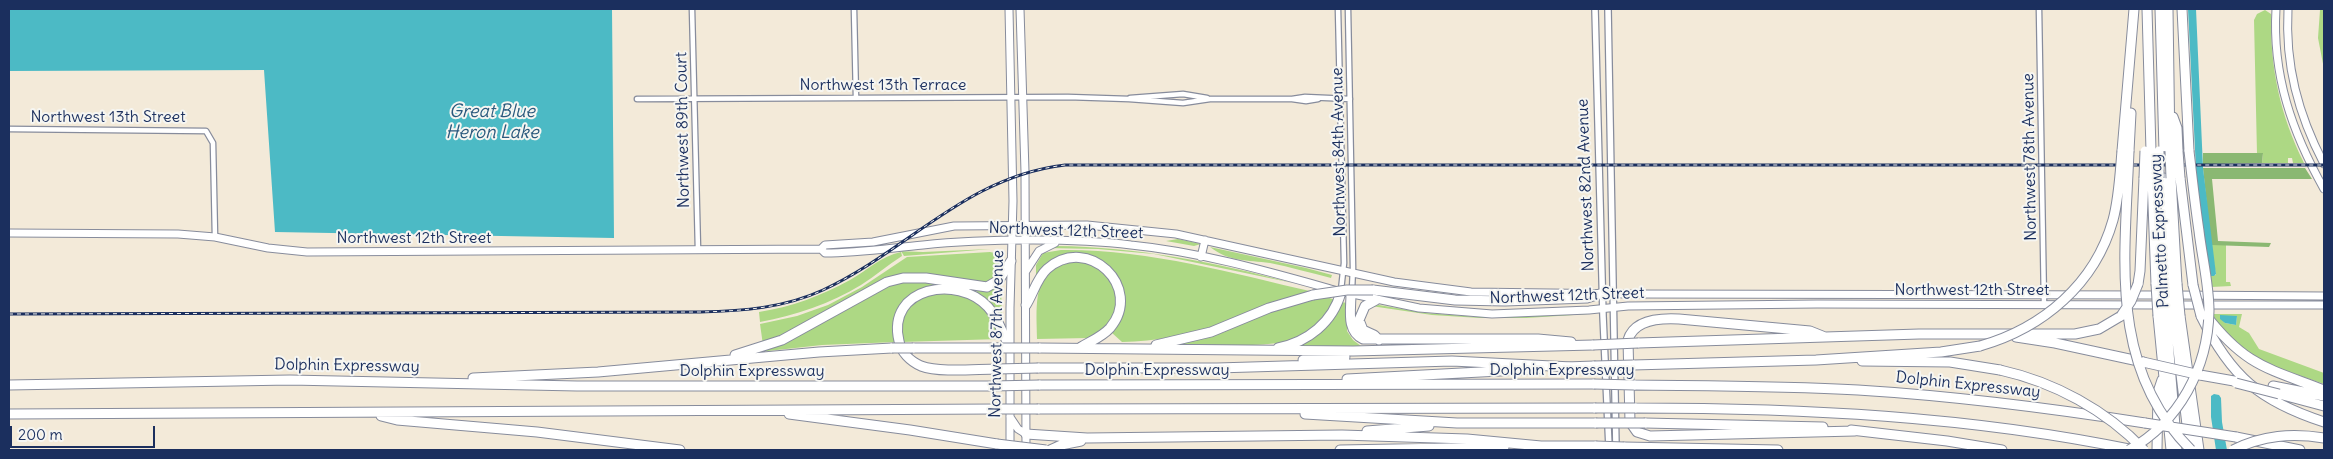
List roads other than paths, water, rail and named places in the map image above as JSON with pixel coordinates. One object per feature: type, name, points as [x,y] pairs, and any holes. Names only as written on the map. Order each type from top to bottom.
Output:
[{"type":"highway","points":[[2134,9],[2126,151],[2126,302],[2135,357],[2147,389],[2169,426],[2191,450]]},
{"type":"highway","name":"Palmetto Expressway","points":[[2146,9],[2151,139],[2161,151]]},
{"type":"highway","points":[[2155,9],[2162,178],[2203,315],[2214,343],[2228,363],[2263,396],[2292,412],[2324,422]]},
{"type":"highway","points":[[2160,9],[2161,151]]},
{"type":"highway","name":"Palmetto Expressway","points":[[2168,9],[2170,104],[2161,151],[2169,316],[2164,375],[2171,450]]},
{"type":"highway","points":[[2129,450],[2159,428],[2175,411],[2191,385],[2205,344],[2209,310],[2189,151],[2182,9]]},
{"type":"highway","points":[[1264,385],[1594,366],[1816,360],[1940,352],[1980,346],[1999,340],[2037,321],[2068,298],[2080,284],[2099,255],[2114,219],[2126,151]]},
{"type":"highway","points":[[382,381],[564,374],[684,366],[833,350],[892,348],[1390,351],[1825,337],[2085,333],[2104,327],[2121,316],[2131,301],[2138,284],[2162,178]]},
{"type":"highway","name":"Palmetto Expressway","points":[[2162,178],[2169,316],[2198,450]]},
{"type":"highway","points":[[1026,305],[1042,274],[1060,261],[1082,258],[1091,259],[1104,267],[1114,278],[1119,291],[1118,314],[1104,334],[1078,348]]},
{"type":"highway","points":[[684,366],[695,361],[750,352],[782,340],[887,282],[903,278],[920,278],[974,286],[989,286],[1000,280],[1012,261]]},
{"type":"highway","points":[[1010,347],[990,308],[979,299],[965,292],[948,289],[930,290],[912,299],[904,307],[897,324],[897,334],[903,351],[915,363],[930,368],[1217,368],[1442,361],[1521,363],[1572,367]]},
{"type":"highway","points":[[1137,348],[1178,341],[1211,332],[1269,308],[1313,295],[1347,290],[1373,290],[1455,300],[1496,301],[1587,298],[1608,293]]},
{"type":"highway","points":[[1258,350],[1287,346],[1309,336],[1328,318],[1339,300],[1341,292]]},
{"type":"highway","points":[[1351,294],[1351,322],[1355,334],[1363,339],[1538,338],[1593,345]]},
{"type":"highway","points":[[1376,300],[1365,306],[1359,320],[1364,330],[1379,340]]},
{"type":"highway","points":[[2203,315],[2228,342],[2251,361],[2273,372],[2324,390]]},
{"type":"highway","points":[[2169,316],[2191,450]]},
{"type":"highway","points":[[2169,316],[2177,450]]},
{"type":"highway","points":[[1825,337],[1810,331],[1675,319],[1657,319],[1645,322],[1633,330],[1628,340],[1630,422],[1637,432],[1650,436],[1856,431]]},
{"type":"highway","points":[[1986,334],[2055,343],[2215,377],[2324,406]]},
{"type":"highway","points":[[1217,368],[1357,356],[1390,351]]},
{"type":"highway","points":[[1816,360],[1950,362],[2000,370],[2044,384],[2086,405],[2118,426],[2144,450]]},
{"type":"highway","points":[[2157,450],[2158,392],[2164,375]]},
{"type":"highway","name":"Dolphin Expressway","points":[[9,385],[382,381],[577,386],[1594,384],[1814,388],[1900,393],[2063,410],[2145,422],[2300,450]]},
{"type":"highway","points":[[2235,382],[2272,386],[2324,396]]},
{"type":"highway","points":[[9,414],[997,409],[1635,408],[1789,410],[1901,417],[2004,428],[2134,450]]},
{"type":"highway","points":[[1260,409],[1336,417],[1457,423],[1596,422],[1834,427],[2002,450]]},
{"type":"highway","points":[[756,410],[1046,450]]},
{"type":"highway","points":[[366,413],[397,420],[537,432],[680,450]]},
{"type":"highway","points":[[1342,435],[1457,423]]},
{"type":"highway","points":[[1026,434],[1087,438],[1342,435],[1467,439],[1541,446]]},
{"type":"highway","points":[[2233,450],[2245,444],[2277,435],[2324,438]]},
{"type":"highway","points":[[1050,450],[1087,438]]},
{"type":"highway","points":[[1340,450],[1596,446],[1778,450]]},
{"type":"main road","name":"Northwest 87th Avenue","points":[[1009,9],[1013,226],[1010,450]]},
{"type":"main road","name":"Northwest 87th Avenue","points":[[1020,9],[1026,271],[1025,448]]},
{"type":"main road","points":[[2276,9],[2277,59],[2284,97],[2297,137],[2324,189]]},
{"type":"main road","points":[[2288,9],[2288,53],[2294,92],[2306,127],[2324,164]]},
{"type":"main road","name":"Northwest 12th Street","points":[[9,232],[178,234],[215,237],[268,248],[307,252],[820,249],[825,245],[882,241],[945,227],[1120,227],[1158,231],[1205,240],[1411,285],[1471,292],[2324,296]]},
{"type":"main road","name":"Northwest 12th Street","points":[[820,249],[825,253],[848,253],[940,243],[1025,240],[1131,244],[1201,257],[1376,300],[1439,311],[1483,313],[1529,313],[1612,308],[1817,304],[2324,305]]},
{"type":"main road","points":[[1201,257],[1205,240]]},
{"type":"main road","points":[[1026,271],[1041,249],[1060,241]]},
{"type":"main road","points":[[1010,417],[1018,429],[1026,434]]},
{"type":"street","name":"Northwest 89th Court","points":[[692,9],[698,250]]},
{"type":"street","points":[[854,9],[856,98]]},
{"type":"street","name":"Northwest 84th Avenue","points":[[1338,9],[1343,271],[1341,292]]},
{"type":"street","name":"Northwest 84th Avenue","points":[[1348,9],[1353,273],[1351,294]]},
{"type":"street","name":"Northwest 82nd Avenue","points":[[1595,9],[1608,293],[1612,308],[1620,448]]},
{"type":"street","name":"Northwest 82nd Avenue","points":[[1608,9],[1608,293],[1603,309],[1609,450]]},
{"type":"street","name":"Northwest 78th Avenue","points":[[2039,9],[2042,84],[2040,164],[2044,304]]},
{"type":"street","name":"Northwest 13th Terrace","points":[[1129,99],[1183,94],[1210,99]]},
{"type":"street","name":"Northwest 13th Terrace","points":[[637,99],[1023,97],[1129,99],[1183,103],[1210,99],[1292,99],[1305,97],[1350,99]]},
{"type":"street","name":"Northwest 13th Street","points":[[9,129],[206,131],[213,143],[215,237]]},
{"type":"water","name":"Great Blue Heron Lake","points":[[9,9],[612,9],[614,238],[275,232],[264,70],[9,71]]},
{"type":"water","points":[[2188,9],[2196,9],[2203,168],[2216,274],[2214,276],[2210,276],[2198,210]]},
{"type":"water","points":[[2220,315],[2237,316],[2236,325],[2225,323],[2220,319]]},
{"type":"water","points":[[2214,394],[2219,395],[2221,398],[2222,422],[2227,450],[2216,450],[2211,417],[2211,396]]},
{"type":"railway","points":[[9,314],[700,312],[732,311],[778,305],[823,290],[854,274],[967,199],[997,184],[1029,172],[1065,165],[2324,165]]}]
